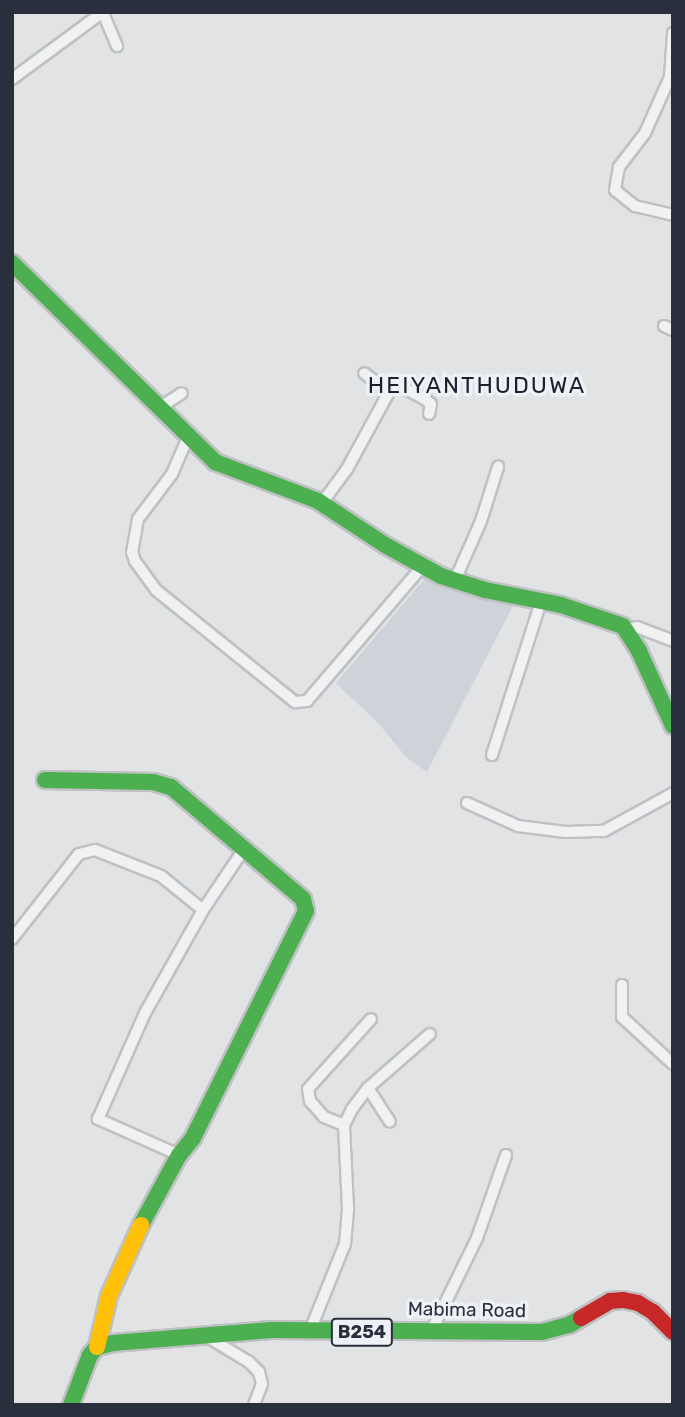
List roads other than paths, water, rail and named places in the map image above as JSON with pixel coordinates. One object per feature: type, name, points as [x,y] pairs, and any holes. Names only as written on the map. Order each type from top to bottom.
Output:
[{"type":"street","points":[[12,79],[103,13],[117,46]]},
{"type":"street","points":[[673,33],[670,77],[645,133],[620,167],[615,190],[635,206],[673,215]]},
{"type":"street","points":[[12,263],[215,462],[322,503],[422,566],[455,580],[485,590],[592,615],[627,629],[637,627],[673,641]]},
{"type":"street","points":[[364,373],[387,389],[402,387],[426,400],[432,404],[429,414]]},
{"type":"street","points":[[322,503],[347,470],[375,422],[387,397],[387,389]]},
{"type":"street","points":[[159,408],[182,393]]},
{"type":"street","points":[[188,438],[172,474],[138,519],[132,552],[135,561],[156,590],[295,702],[307,701],[422,566]]},
{"type":"street","points":[[455,580],[481,521],[498,467]]},
{"type":"street","points":[[492,755],[541,601]]},
{"type":"street","points":[[627,629],[673,726]]},
{"type":"street","points":[[45,780],[153,782],[171,787],[303,899],[306,911],[193,1138],[179,1155],[134,1238],[114,1284],[97,1347],[85,1368],[71,1405]]},
{"type":"street","points":[[467,803],[518,826],[566,832],[604,831],[673,793]]},
{"type":"street","points":[[179,1155],[98,1119],[145,1013],[203,910],[244,849]]},
{"type":"street","points":[[12,939],[79,854],[95,850],[161,876],[203,910]]},
{"type":"street","points":[[622,985],[622,1017],[673,1064]]},
{"type":"street","points":[[344,1125],[324,1117],[310,1101],[308,1089],[371,1019]]},
{"type":"street","points":[[309,1333],[345,1244],[348,1208],[344,1125],[368,1088],[430,1034]]},
{"type":"street","points":[[368,1088],[390,1122]]},
{"type":"street","points":[[432,1330],[477,1238],[506,1155]]},
{"type":"street","name":"Mabima Road","points":[[97,1347],[271,1330],[309,1333],[432,1330],[542,1332],[569,1325],[610,1301],[623,1300],[638,1303],[653,1311],[673,1332]]},
{"type":"street","points":[[203,1335],[249,1362],[259,1372],[262,1384],[254,1405]]},
{"type":"district","name":"HEIYANTHUDUWA","points":[[477,385]]}]
